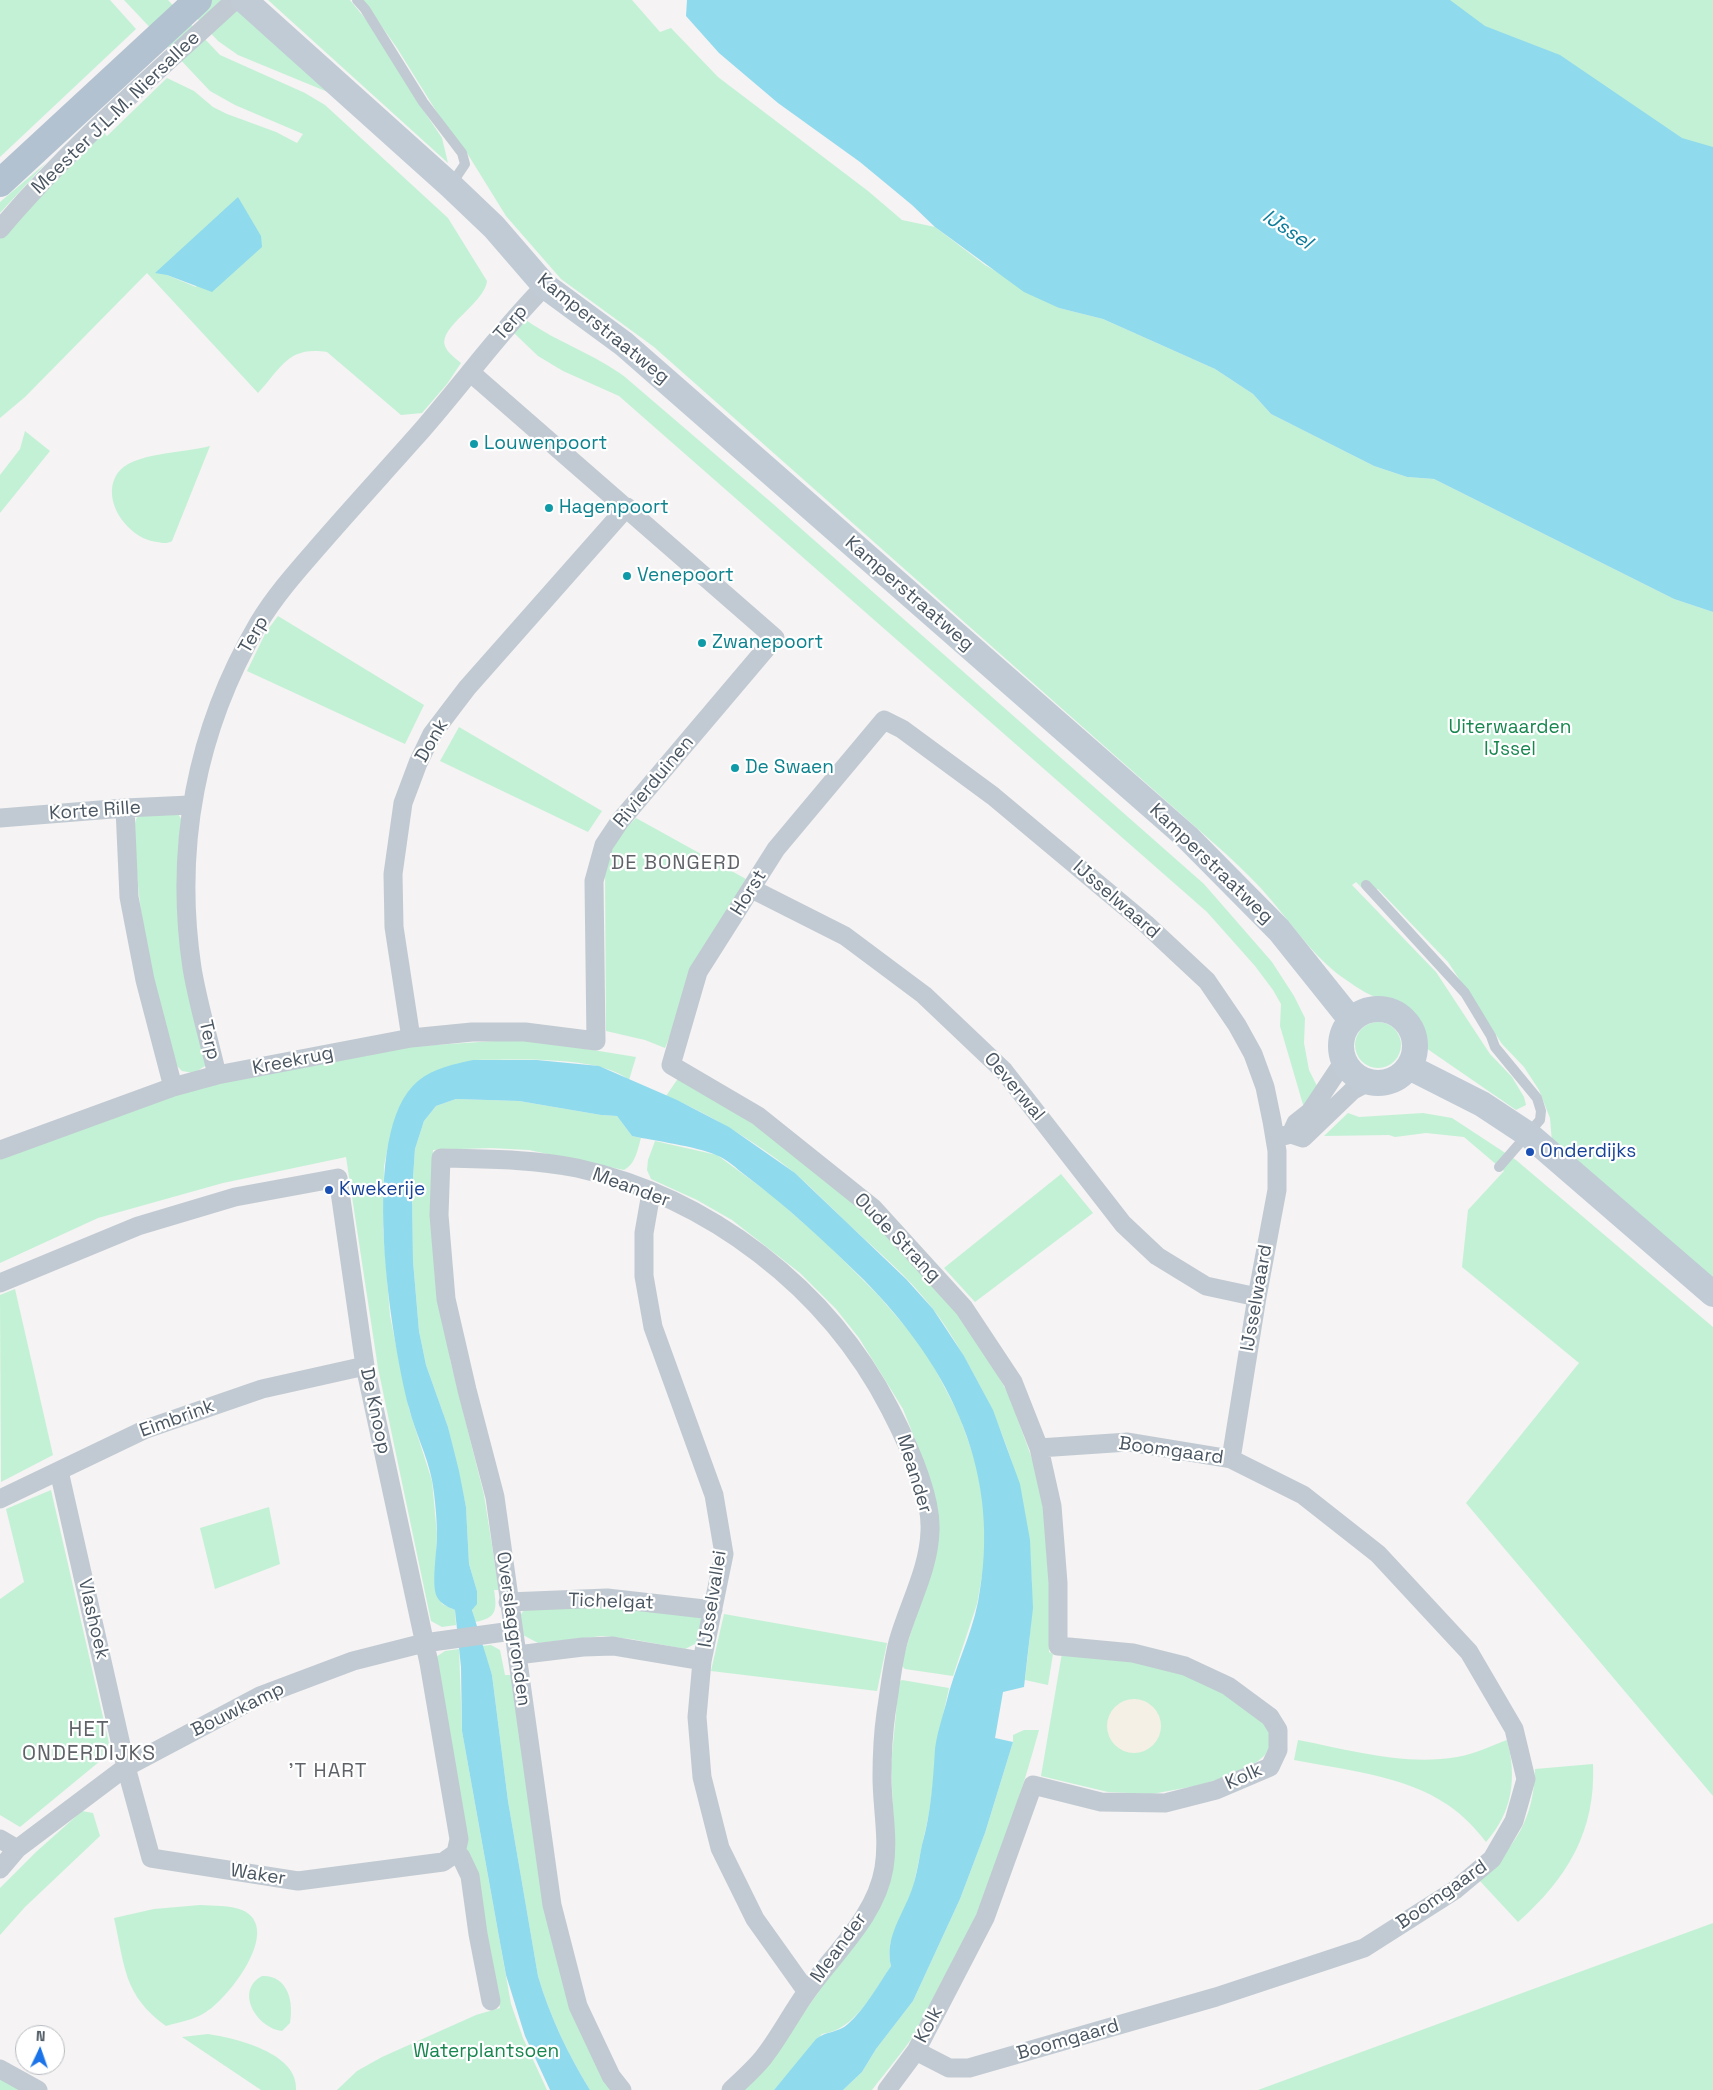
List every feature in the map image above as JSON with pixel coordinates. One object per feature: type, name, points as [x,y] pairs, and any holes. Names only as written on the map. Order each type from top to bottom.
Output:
[{"type":"main road","name":"Meester J.L.M. Niersallee","points":[[0,184],[103,105],[198,0]]},
{"type":"main road","name":"Kamperstraatweg","points":[[244,0],[451,186],[494,227],[545,286],[624,344],[1187,837],[1279,930],[1351,1020]]},
{"type":"main road","points":[[1380,1008],[1395,1012],[1408,1022],[1415,1036],[1415,1052],[1410,1067],[1402,1076],[1380,1084],[1368,1082],[1354,1074],[1344,1061],[1341,1040],[1351,1020],[1364,1011],[1380,1008]]},
{"type":"main road","points":[[1410,1067],[1482,1104],[1529,1135],[1713,1294]]},
{"type":"street","name":"Meester J.L.M. Niersallee","points":[[0,229],[103,105],[235,0]]},
{"type":"street","name":"Terp","points":[[217,1075],[192,969],[186,910],[190,806],[208,738],[226,685],[258,623],[291,578],[416,437],[520,311],[545,286]]},
{"type":"street","points":[[470,372],[627,507]]},
{"type":"street","name":"Rivierduinen","points":[[596,1041],[594,881],[604,845],[620,820],[775,638],[627,507]]},
{"type":"street","name":"Donk","points":[[411,1038],[394,927],[393,874],[403,803],[418,763],[432,734],[467,688],[627,507]]},
{"type":"street","name":"Horst","points":[[671,1065],[698,972],[752,890],[776,849],[884,720]]},
{"type":"street","name":"IJsselwaard","points":[[884,720],[902,729],[993,796],[1146,924],[1206,981],[1253,1054],[1283,1136],[1277,1190],[1256,1297],[1231,1459]]},
{"type":"street","name":"Korte Rille","points":[[0,818],[125,808],[190,806]]},
{"type":"street","points":[[125,808],[129,897],[145,980],[174,1087]]},
{"type":"street","name":"Oeverwal","points":[[752,890],[845,936],[924,994],[1004,1071],[1123,1224],[1157,1256],[1206,1286],[1256,1297]]},
{"type":"street","name":"Kreekrug","points":[[0,1150],[174,1087],[217,1075],[411,1038],[472,1032],[525,1032],[596,1041]]},
{"type":"street","points":[[1283,1136],[1310,1112],[1344,1061]]},
{"type":"street","name":"Oude Strang","points":[[671,1065],[758,1116],[873,1208],[964,1308],[1013,1382],[1039,1448]]},
{"type":"street","points":[[1283,1136],[1302,1138],[1349,1094],[1368,1082]]},
{"type":"street","name":"Meander","points":[[441,1158],[503,1159],[575,1168],[633,1184],[700,1214],[755,1249],[804,1292],[846,1340],[876,1382],[908,1444],[923,1488],[930,1530],[924,1567],[897,1644],[884,1725],[882,1777],[885,1832],[884,1869],[872,1901],[858,1927],[807,1992],[763,2059],[731,2090]]},
{"type":"street","name":"Overslaggronden","points":[[441,1158],[439,1215],[446,1299],[494,1497],[552,1905],[578,2006],[611,2076],[622,2090]]},
{"type":"street","name":"De Knoop","points":[[0,1283],[138,1226],[235,1197],[338,1178],[364,1366],[424,1642]]},
{"type":"street","name":"IJsselvallei","points":[[651,1193],[644,1233],[644,1276],[653,1327],[714,1495],[724,1554],[702,1661],[697,1717],[702,1777],[720,1848],[755,1919],[807,1992]]},
{"type":"street","name":"Eimbrink","points":[[0,1499],[146,1429],[262,1388],[364,1366]]},
{"type":"street","name":"Boomgaard","points":[[916,2051],[949,2068],[969,2068],[1216,1997],[1364,1948],[1455,1890],[1492,1859],[1514,1821],[1526,1779],[1514,1729],[1469,1652],[1378,1554],[1303,1495],[1231,1459],[1128,1442],[1039,1448]]},
{"type":"street","name":"Kolk","points":[[916,2051],[985,1918],[1033,1785],[1101,1802],[1165,1804],[1216,1790],[1270,1767],[1278,1750],[1278,1730],[1270,1717],[1228,1686],[1185,1666],[1133,1652],[1058,1646],[1058,1583],[1052,1506],[1039,1448]]},
{"type":"street","name":"Vlashoek","points":[[59,1471],[126,1767]]},
{"type":"street","name":"Tichelgat","points":[[508,1602],[607,1598],[713,1610]]},
{"type":"street","name":"Bouwkamp","points":[[0,1869],[18,1849],[126,1767],[260,1696],[353,1661],[424,1642],[512,1631]]},
{"type":"street","points":[[424,1642],[458,1830],[459,1839],[456,1853],[462,1857],[470,1876],[478,1934],[491,2001]]},
{"type":"street","points":[[517,1655],[583,1647],[613,1646],[702,1661]]},
{"type":"street","name":"Waker","points":[[126,1767],[151,1858],[298,1881],[443,1862],[456,1853]]},
{"type":"street","points":[[0,1839],[18,1849]]},
{"type":"street","points":[[886,2090],[916,2051]]},
{"type":"street","points":[[0,2069],[38,2090]]},
{"type":"lane","points":[[357,0],[385,39],[423,102],[462,153],[465,164],[451,186]]},
{"type":"lane","points":[[1366,885],[1465,993],[1491,1036],[1495,1047],[1537,1098],[1541,1115],[1529,1135],[1499,1167]]},
{"type":"green space","points":[[0,0],[110,0],[136,29],[0,157]]},
{"type":"green space","points":[[124,0],[168,0],[220,55],[305,93],[325,105],[448,218],[487,281],[479,298],[448,331],[445,339],[446,348],[461,363],[447,384],[422,413],[401,415],[327,352],[303,352],[294,355],[280,367],[258,393],[147,273],[25,397],[0,418],[0,238],[103,132],[107,136],[167,78],[194,91],[213,107],[227,114],[276,132],[297,143],[303,134],[235,105],[210,91]],"holes":[[[239,197],[196,287],[167,275]]]},
{"type":"green space","points":[[180,0],[233,0],[335,95],[238,55],[218,41]]},
{"type":"green space","points":[[268,0],[350,0],[372,27],[442,138],[448,163]]},
{"type":"green space","name":"Uiterwaarden IJssel","points":[[363,0],[632,0],[660,32],[671,28],[718,77],[868,191],[902,220],[935,227],[985,265],[1059,308],[1103,319],[1215,369],[1253,394],[1271,414],[1374,466],[1407,477],[1434,479],[1674,599],[1713,612],[1713,1280],[1552,1142],[1550,1118],[1539,1090],[1524,1067],[1502,1044],[1448,962],[1378,889],[1362,888],[1356,882],[1352,885],[1436,972],[1490,1054],[1512,1077],[1524,1097],[1526,1105],[1516,1110],[1426,1048],[1422,1027],[1413,1012],[1407,1007],[1370,994],[1355,986],[1332,969],[1305,941],[1261,889],[1226,854],[654,347],[561,279],[506,216],[467,153],[448,130],[397,48]]},
{"type":"green space","points":[[1375,0],[1713,0],[1713,184]]},
{"type":"green space","points":[[46,163],[0,213],[0,202]]},
{"type":"green space","points":[[526,320],[625,377],[772,503],[1204,884],[1272,962],[1294,996],[1305,1018],[1304,1043],[1309,1070],[1318,1088],[1304,1108],[1280,1026],[1281,1004],[1255,966],[1207,912],[619,396],[563,371],[538,356],[514,333]]},
{"type":"green space","points":[[25,431],[50,451],[0,513],[0,475],[20,449]]},
{"type":"green space","points":[[210,446],[172,541],[163,543],[147,539],[137,534],[120,517],[112,496],[117,474],[124,467],[146,457]]},
{"type":"green space","points":[[278,616],[424,705],[405,744],[247,671],[266,632]]},
{"type":"green space","points":[[459,727],[602,811],[588,832],[440,761]]},
{"type":"green space","points":[[176,811],[184,823],[207,1060],[205,1066],[194,1073],[182,1071],[177,1066],[163,1014],[145,936],[134,841],[134,830],[138,815]]},
{"type":"green space","points":[[636,818],[746,879],[707,946],[665,1048],[645,1040],[606,1031],[605,867],[619,835]]},
{"type":"green space","points":[[1378,1022],[1391,1026],[1397,1032],[1401,1045],[1397,1058],[1391,1064],[1378,1068],[1365,1064],[1359,1058],[1355,1045],[1359,1032],[1365,1026]]},
{"type":"green space","points":[[525,1039],[636,1057],[629,1080],[615,1072],[597,1066],[577,1063],[532,1060],[473,1060],[388,1146],[384,1166],[383,1229],[390,1316],[409,1409],[432,1481],[437,1535],[435,1578],[442,1604],[455,1610],[456,1625],[442,1627],[431,1621],[378,1368],[346,1157],[223,1183],[98,1218],[0,1263],[0,1153],[208,1077],[374,1049]]},
{"type":"green space","points":[[679,1077],[786,1145],[888,1233],[944,1295],[988,1358],[1009,1395],[1040,1481],[1050,1564],[1049,1652],[1053,1654],[1048,1685],[1025,1680],[1030,1639],[1031,1561],[1027,1524],[1019,1487],[994,1414],[956,1342],[933,1309],[913,1285],[796,1174],[734,1130],[666,1096]]},
{"type":"green space","points":[[456,1099],[519,1101],[617,1116],[632,1136],[641,1138],[634,1160],[624,1170],[529,1150],[491,1148],[433,1150],[450,1359],[484,1495],[499,1590],[494,1590],[494,1612],[488,1618],[475,1622],[472,1609],[477,1591],[469,1564],[466,1507],[448,1427],[426,1365],[419,1331],[413,1261],[412,1192],[415,1149],[424,1121],[436,1106]]},
{"type":"green space","points":[[1348,1113],[1359,1117],[1423,1113],[1452,1118],[1516,1160],[1713,1327],[1713,1796],[1466,1503],[1579,1363],[1462,1267],[1468,1210],[1504,1171],[1464,1137],[1426,1133],[1395,1137],[1389,1135],[1324,1136]]},
{"type":"green space","points":[[655,1141],[717,1155],[773,1196],[827,1244],[878,1295],[924,1348],[959,1415],[976,1463],[986,1518],[984,1565],[977,1604],[953,1676],[905,1669],[901,1665],[930,1570],[918,1447],[903,1409],[859,1338],[836,1309],[800,1273],[732,1220],[697,1200],[651,1179],[647,1170],[648,1160]]},
{"type":"green space","points":[[1061,1174],[1093,1213],[975,1302],[944,1268]]},
{"type":"green space","points":[[15,1289],[53,1455],[1,1482],[0,1295]]},
{"type":"green space","points":[[51,1490],[111,1752],[20,1827],[0,1815],[0,1599],[24,1582],[6,1509]]},
{"type":"green space","points":[[269,1507],[280,1564],[215,1589],[200,1528]]},
{"type":"green space","points":[[580,1602],[700,1615],[703,1620],[697,1643],[685,1649],[631,1639],[602,1636],[538,1643],[523,1635],[519,1617],[527,1606]]},
{"type":"green space","points":[[724,1614],[887,1643],[877,1691],[711,1671]]},
{"type":"green space","points":[[491,1645],[500,1650],[505,1675],[512,1675],[548,1918],[615,2090],[590,2090],[560,2035],[538,1976],[508,1801],[492,1675],[482,1646]]},
{"type":"green space","name":"Waterplantsoen","points":[[459,1649],[462,1731],[511,2004],[523,2038],[547,2090],[337,2090],[357,2071],[382,2057],[476,2015],[500,2008],[467,1857],[436,1657],[445,1651]]},
{"type":"green space","points":[[1062,1653],[1158,1664],[1212,1684],[1267,1726],[1272,1737],[1270,1746],[1265,1755],[1257,1762],[1225,1777],[1201,1785],[1152,1794],[1108,1792],[1041,1776]]},
{"type":"green space","points":[[902,1680],[949,1688],[936,1747],[929,1813],[913,1888],[890,1944],[889,1956],[891,1966],[863,2008],[854,2018],[834,2031],[822,2034],[774,2090],[738,2090],[796,2024],[829,1977],[895,1852],[891,1765],[899,1682]]},
{"type":"green space","points":[[1024,1730],[1039,1730],[1003,1846],[974,1921],[957,1958],[918,2029],[872,2090],[843,2090],[862,2072],[876,2049],[913,2001],[960,1899],[985,1833],[1013,1742],[1013,1735]]},
{"type":"green space","points":[[1298,1740],[1377,1756],[1417,1760],[1463,1756],[1507,1740],[1512,1767],[1512,1781],[1507,1806],[1495,1831],[1486,1842],[1453,1809],[1431,1795],[1393,1780],[1294,1760]]},
{"type":"green space","points":[[1593,1764],[1593,1788],[1589,1811],[1584,1832],[1575,1852],[1551,1889],[1518,1922],[1479,1880],[1503,1855],[1520,1831],[1531,1803],[1535,1769]]},
{"type":"green space","points":[[82,1811],[93,1813],[100,1836],[25,1907],[0,1935],[0,1888],[36,1852]]},
{"type":"green space","points":[[200,1905],[227,1906],[242,1910],[253,1919],[257,1932],[255,1947],[238,1979],[216,2005],[197,2017],[166,2026],[141,2003],[134,1991],[124,1965],[114,1918],[154,1909]]},
{"type":"green space","points":[[1713,1923],[1713,2090],[1258,2090]]},
{"type":"green space","points":[[262,1976],[278,1980],[287,1991],[290,1999],[290,2023],[282,2031],[264,2023],[252,2008],[249,1999],[250,1990],[254,1983]]},
{"type":"green space","points":[[208,2034],[234,2039],[277,2057],[287,2066],[294,2077],[296,2090],[261,2090],[182,2037]]},
{"type":"green space","points":[[0,2075],[26,2090],[0,2090]]},
{"type":"sand","points":[[1129,1699],[1139,1699],[1149,1703],[1157,1711],[1161,1726],[1157,1741],[1149,1749],[1139,1753],[1129,1753],[1119,1749],[1111,1741],[1107,1731],[1107,1721],[1111,1711],[1119,1703]]},
{"type":"water","name":"IJssel","points":[[687,0],[1450,0],[1485,26],[1560,55],[1682,138],[1713,147],[1713,612],[1674,599],[1434,479],[1407,477],[1374,466],[1271,414],[1253,394],[1215,369],[1103,319],[1059,308],[1024,292],[935,227],[912,205],[860,162],[778,103],[719,53],[686,16]]},
{"type":"water","points":[[238,197],[261,236],[262,247],[212,292],[167,275],[155,273]]},
{"type":"water","points":[[473,1060],[537,1060],[599,1066],[677,1100],[729,1127],[795,1173],[906,1279],[933,1309],[964,1356],[993,1410],[1020,1484],[1030,1540],[1033,1608],[1024,1687],[1003,1692],[995,1738],[1013,1742],[985,1833],[960,1899],[913,2001],[876,2049],[862,2072],[843,2090],[774,2090],[816,2039],[844,2027],[854,2018],[866,2004],[891,1966],[890,1946],[892,1936],[914,1884],[928,1821],[938,1732],[953,1678],[978,1602],[984,1555],[983,1511],[976,1468],[963,1427],[945,1388],[922,1350],[895,1314],[835,1252],[776,1200],[724,1159],[697,1149],[632,1136],[617,1116],[519,1101],[456,1099],[436,1106],[424,1121],[415,1149],[412,1192],[413,1261],[419,1331],[426,1365],[448,1427],[466,1507],[469,1564],[477,1591],[477,1604],[472,1610],[492,1675],[508,1801],[538,1976],[560,2035],[590,2090],[550,2090],[525,2036],[506,1975],[462,1731],[461,1667],[455,1610],[441,1602],[435,1592],[434,1576],[437,1529],[433,1487],[402,1376],[394,1335],[384,1237],[384,1188],[388,1143],[399,1107],[418,1081],[424,1077],[444,1067]]},
{"type":"place","name":"Louwenpoort","points":[[474,444]]},
{"type":"place","name":"Hagenpoort","points":[[549,508]]},
{"type":"place","name":"Venepoort","points":[[627,576]]},
{"type":"place","name":"Zwanepoort","points":[[702,643]]},
{"type":"place","name":"De Swaen","points":[[735,768]]},
{"type":"place","name":"Onderdijks","points":[[1530,1152]]},
{"type":"place","name":"Kwekerije","points":[[329,1190]]},
{"type":"district","name":"DE BONGERD","points":[[676,864]]},
{"type":"district","name":"HET ONDERDIJKS","points":[[89,1742]]},
{"type":"district","name":"'T HART","points":[[328,1772]]}]
